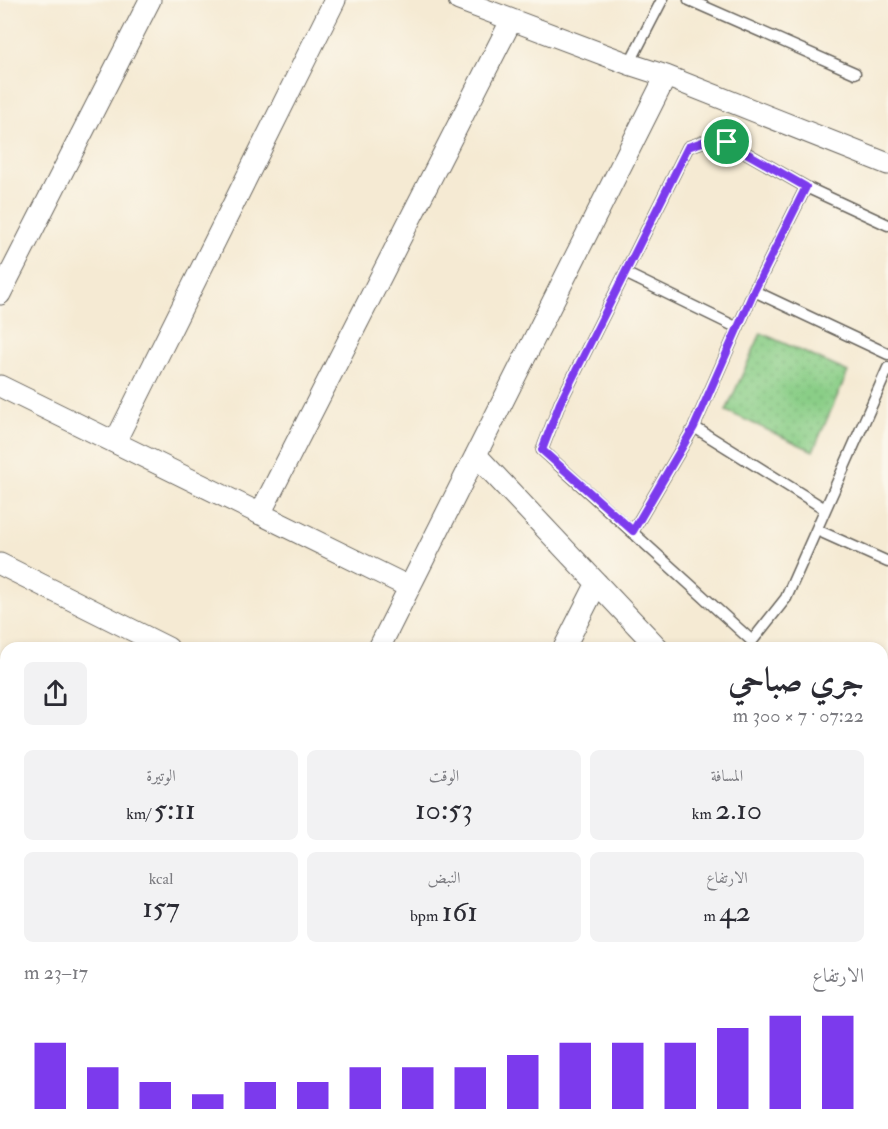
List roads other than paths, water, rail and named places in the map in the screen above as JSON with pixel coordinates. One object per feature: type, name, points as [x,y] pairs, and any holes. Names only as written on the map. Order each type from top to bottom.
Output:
[{"type":"street","points":[[0,294],[150,0]]},
{"type":"street","points":[[115,442],[335,0]]},
{"type":"street","points":[[459,0],[666,76],[888,164]]},
{"type":"street","points":[[260,514],[511,21]]},
{"type":"street","points":[[382,642],[666,76]]},
{"type":"street","points":[[0,386],[409,586]]},
{"type":"street","points":[[476,455],[652,642]]},
{"type":"street","points":[[0,564],[156,642]]},
{"type":"street","points":[[567,642],[597,583]]},
{"type":"lane","points":[[629,64],[662,0]]},
{"type":"lane","points":[[688,0],[855,73]]},
{"type":"lane","points":[[752,642],[542,450],[560,403],[688,147],[705,141],[727,142],[806,187],[888,225]]},
{"type":"lane","points":[[633,531],[694,427],[754,291],[806,187]]},
{"type":"lane","points":[[625,273],[738,328]]},
{"type":"lane","points":[[754,291],[888,354]]},
{"type":"lane","points":[[757,642],[786,598],[825,509],[885,384],[888,368]]},
{"type":"lane","points":[[694,427],[825,509]]},
{"type":"lane","points":[[817,530],[888,562]]}]
